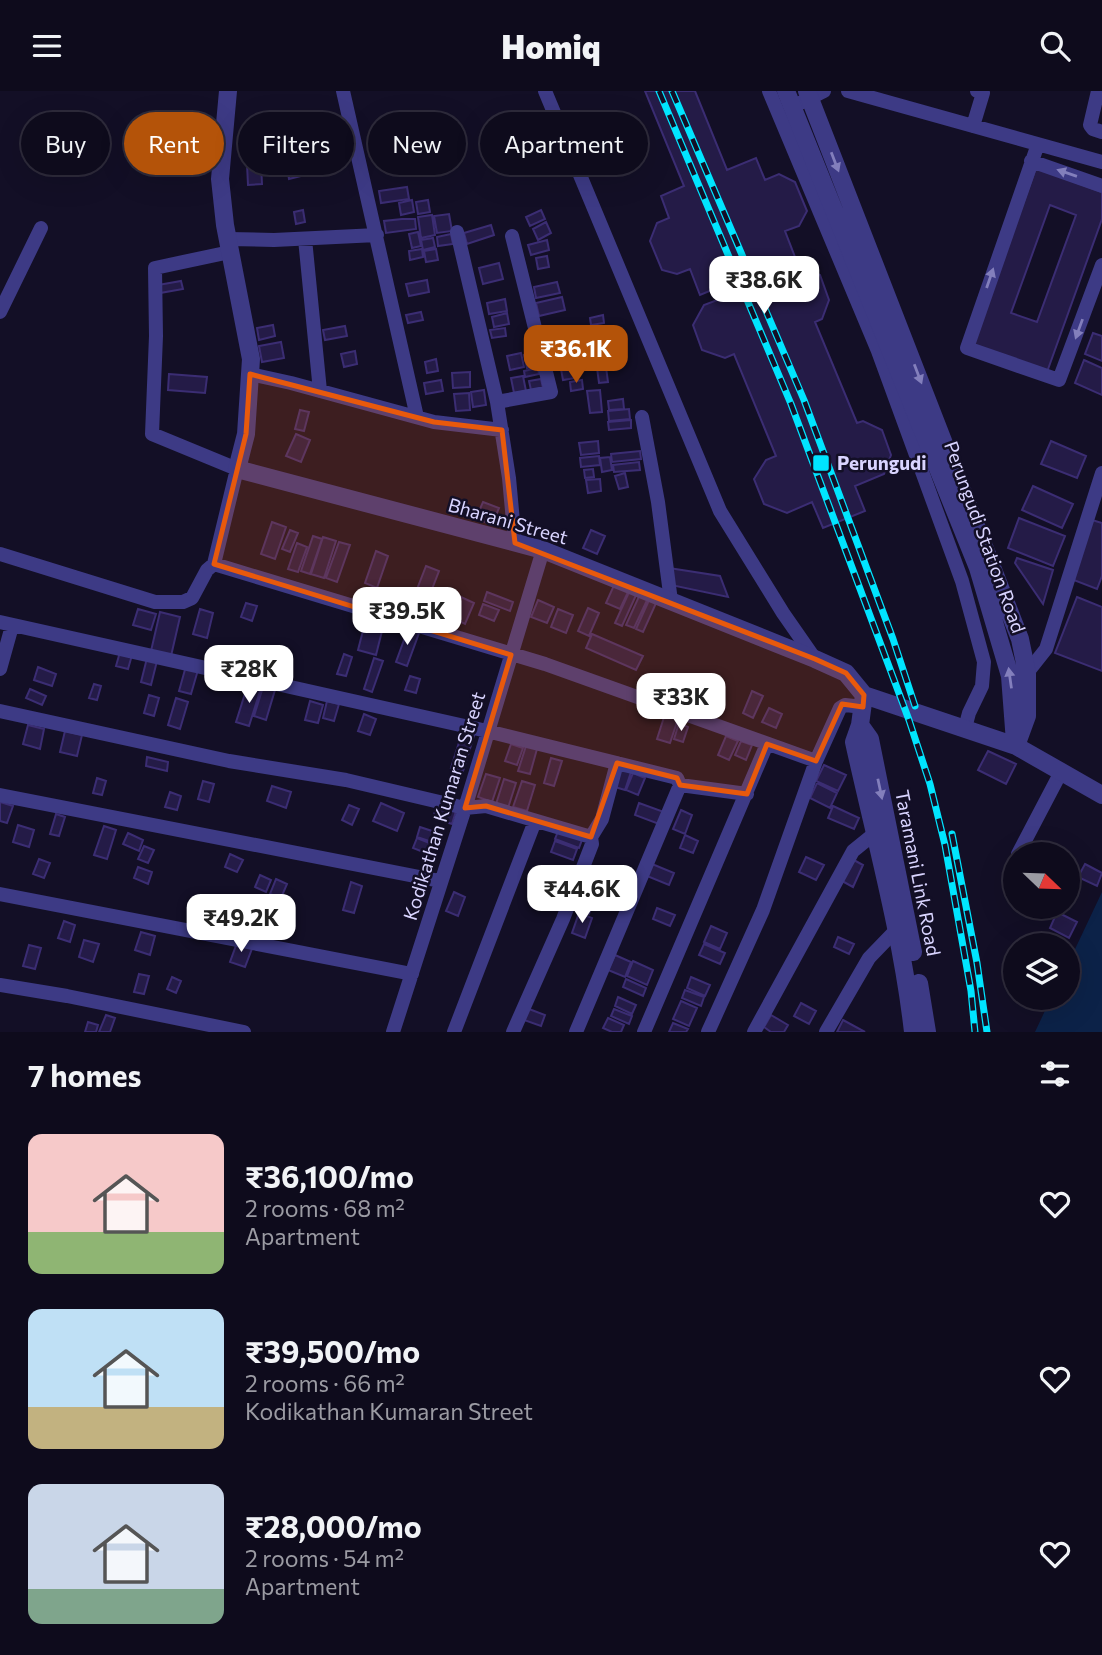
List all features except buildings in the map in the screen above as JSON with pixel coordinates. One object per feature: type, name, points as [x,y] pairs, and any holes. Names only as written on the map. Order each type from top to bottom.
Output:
[{"type":"street","points":[[0,554],[155,602],[183,602],[192,598],[207,570],[214,563],[246,434],[251,359],[229,246],[220,179],[228,91]]},
{"type":"street","points":[[343,91],[417,417]]},
{"type":"street","points":[[545,91],[720,510],[783,613],[815,659]]},
{"type":"street","points":[[769,91],[815,184],[961,581],[984,662],[982,686],[965,728]]},
{"type":"street","points":[[848,91],[1102,162]]},
{"type":"street","points":[[1098,91],[1090,125],[1102,132]]},
{"type":"street","points":[[973,126],[981,92]]},
{"type":"street","points":[[789,99],[813,94]]},
{"type":"street","name":"Perungudi Station Road","points":[[813,94],[1020,639],[1027,673],[1027,716],[1016,746]]},
{"type":"street","name":"Perungudi Station Road","points":[[789,99],[815,184],[978,568],[1010,676],[1016,746]]},
{"type":"street","points":[[1038,144],[967,348],[1059,380],[1102,265]]},
{"type":"street","points":[[1031,161],[1102,186]]},
{"type":"street","points":[[0,312],[41,228]]},
{"type":"street","points":[[457,232],[497,402],[515,543]]},
{"type":"street","points":[[237,469],[152,434],[156,336],[155,268],[229,246],[377,235]]},
{"type":"street","points":[[497,402],[551,392],[512,236]]},
{"type":"street","points":[[305,239],[320,391]]},
{"type":"street","points":[[250,374],[435,422],[502,430]]},
{"type":"street","points":[[642,417],[658,502],[671,601]]},
{"type":"street","name":"Bharani Street","points":[[237,469],[543,550],[846,673],[862,709],[965,728],[1016,746],[1102,795]]},
{"type":"street","points":[[1027,673],[1046,649],[1102,473]]},
{"type":"street","name":"Kodikathan Kumaran Street","points":[[393,1032],[465,808],[543,550]]},
{"type":"street","points":[[214,563],[545,664],[816,761]]},
{"type":"street","points":[[0,669],[6,624],[488,731],[677,778],[680,785],[576,1032]]},
{"type":"street","points":[[708,1032],[763,910],[816,761],[840,708],[845,705],[862,709]]},
{"type":"street","name":"Taramani Link Road","points":[[862,709],[854,742],[897,929],[908,985],[913,1032]]},
{"type":"street","name":"Taramani Link Road","points":[[862,709],[908,924],[927,1032]]},
{"type":"street","points":[[0,712],[229,761],[345,780],[465,808],[486,806],[591,837]]},
{"type":"street","points":[[644,1032],[767,744]]},
{"type":"street","points":[[513,1032],[563,919],[592,844],[591,837],[602,819],[617,763]]},
{"type":"street","points":[[1024,842],[1060,772]]},
{"type":"street","points":[[680,785],[747,794]]},
{"type":"street","points":[[0,795],[440,881]]},
{"type":"street","points":[[454,1032],[535,821]]},
{"type":"street","points":[[754,1032],[853,851],[874,834]]},
{"type":"street","points":[[0,894],[412,974]]},
{"type":"street","points":[[826,1032],[869,958],[897,929]]},
{"type":"street","points":[[0,985],[244,1032]]},
{"type":"highlighted area","points":[[250,374],[434,422],[502,430],[515,543],[815,659],[846,673],[864,695],[863,707],[842,704],[816,761],[767,744],[747,794],[680,785],[677,778],[617,763],[591,837],[486,806],[465,808],[511,655],[214,564],[246,434]]},
{"type":"water","points":[[1102,892],[1102,1032],[1035,1032],[1045,1010],[1080,1010],[1080,939]]},
{"type":"railway","points":[[659,91],[791,404],[909,720],[930,784],[945,845],[971,991],[975,1032]]},
{"type":"railway","points":[[672,91],[804,400],[893,639],[915,706]]},
{"type":"railway","points":[[952,834],[977,963],[987,1032]]},
{"type":"place","name":"Perungudi","points":[[821,463]]}]
